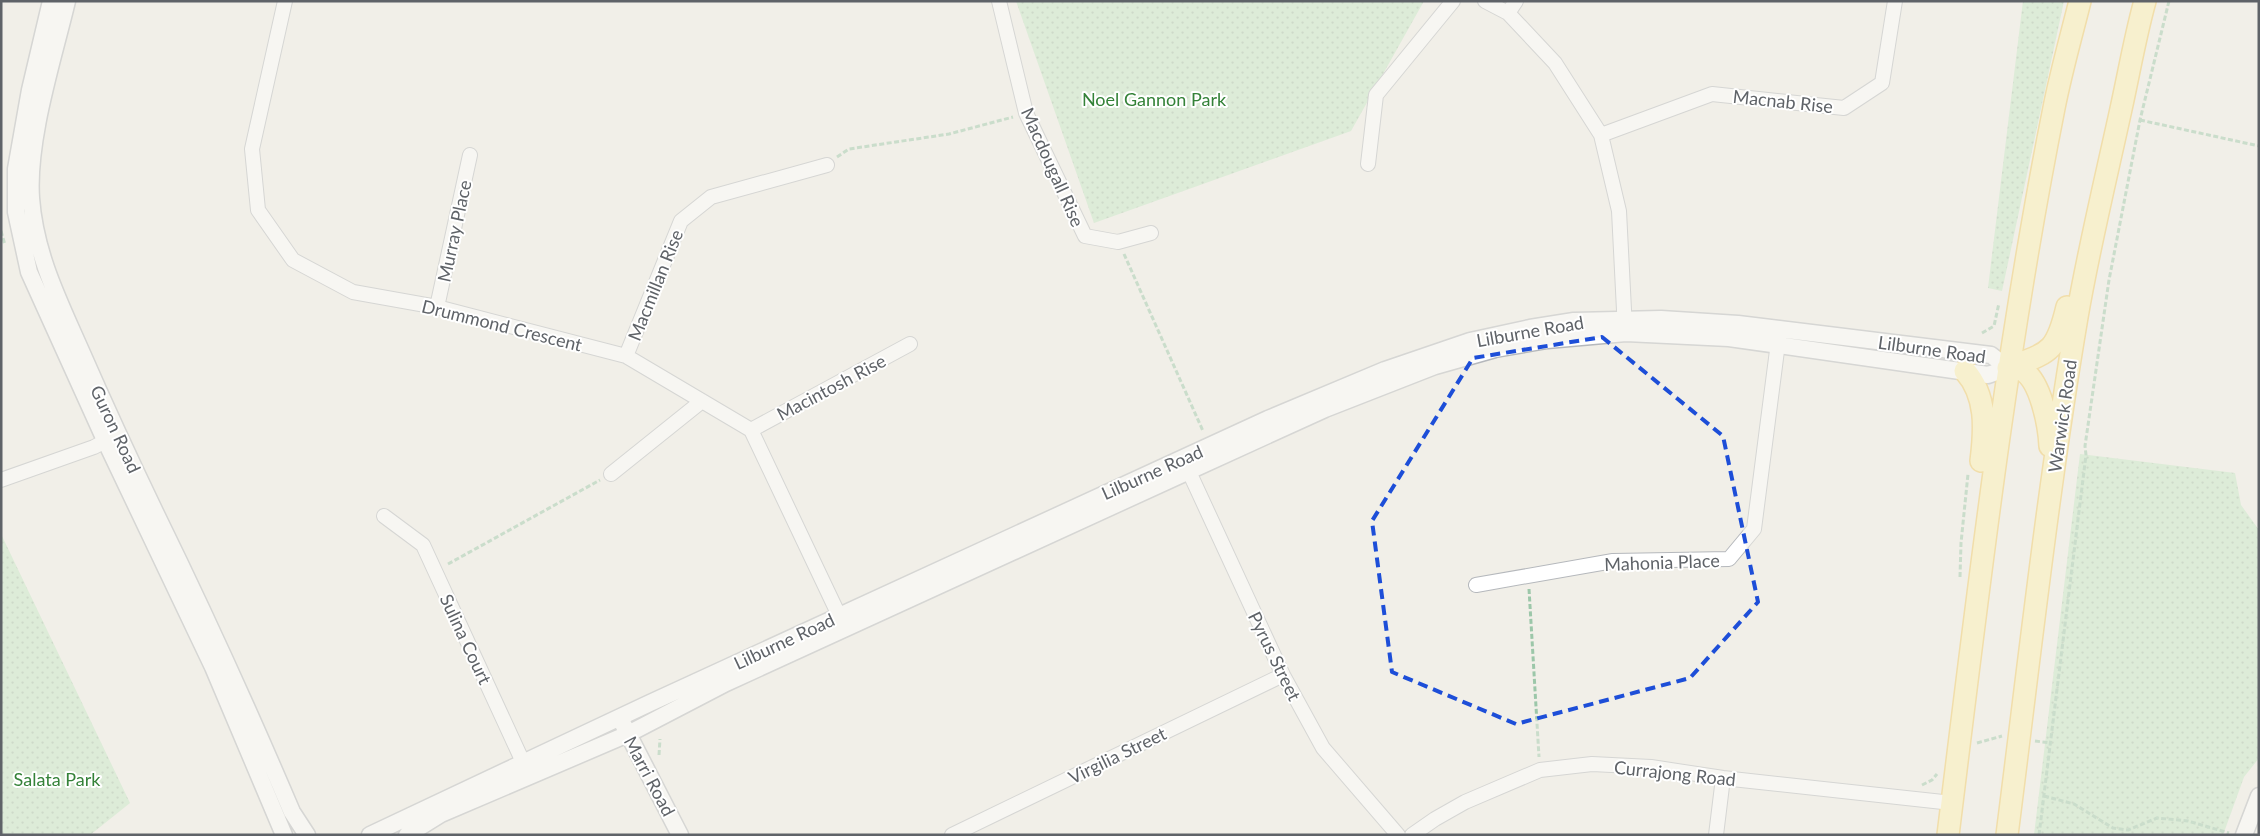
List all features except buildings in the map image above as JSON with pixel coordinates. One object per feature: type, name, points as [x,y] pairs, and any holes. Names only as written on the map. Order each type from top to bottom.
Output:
[{"type":"main road","points":[[1948,835],[1978,588],[2008,368],[2054,106],[2080,1]]},
{"type":"main road","name":"Warwick Road","points":[[2007,835],[2050,499],[2078,315],[2133,42],[2145,1]]},
{"type":"main road","points":[[2008,368],[2043,355],[2059,337],[2081,243],[2108,163]]},
{"type":"main road","points":[[2008,368],[2020,369],[2029,376],[2041,400],[2050,443],[2050,499]]},
{"type":"main road","points":[[1965,371],[1979,392],[1983,419],[1984,436],[1972,551],[1978,588]]},
{"type":"street","name":"Guron Road","points":[[51,1],[23,121],[16,170],[16,212],[29,272],[111,437],[198,599],[292,812],[306,835]]},
{"type":"street","name":"Guron Road","points":[[67,1],[35,142],[30,181],[32,213],[43,264],[111,437],[213,667],[284,835]]},
{"type":"street","name":"Drummond Crescent","points":[[285,1],[252,149],[258,210],[292,260],[353,292],[437,307],[626,356],[751,430]]},
{"type":"street","name":"Macdougall Rise","points":[[999,1],[1026,113],[1084,236],[1118,242],[1151,233]]},
{"type":"street","points":[[1368,164],[1376,95],[1453,1]]},
{"type":"street","points":[[1485,1],[1508,13],[1555,62],[1601,135],[1619,211],[1625,326]]},
{"type":"street","points":[[1508,13],[1516,1]]},
{"type":"street","name":"Macnab Rise","points":[[1601,135],[1712,94],[1844,108],[1882,83],[1894,1]]},
{"type":"street","name":"Murray Place","points":[[437,307],[470,154]]},
{"type":"street","name":"Macmillan Rise","points":[[626,356],[681,221],[711,197],[827,165]]},
{"type":"street","name":"Lilburne Road","points":[[407,835],[441,814],[527,770],[619,717],[842,623],[1185,464],[1332,391],[1470,341],[1574,321],[1625,326],[1693,321],[1988,375],[2008,368]]},
{"type":"street","name":"Lilburne Road","points":[[1779,337],[1991,355],[2008,368]]},
{"type":"street","name":"Mahonia Place","points":[[1476,585],[1613,562],[1729,559],[1754,529],[1779,337]]},
{"type":"street","name":"Macintosh Rise","points":[[751,430],[910,344]]},
{"type":"street","points":[[611,474],[702,401]]},
{"type":"street","points":[[751,430],[842,623]]},
{"type":"street","points":[[1,480],[94,447],[111,437]]},
{"type":"street","name":"Pyrus Street","points":[[1185,464],[1283,674],[1323,748],[1398,835]]},
{"type":"street","name":"Sulina Court","points":[[384,516],[423,545],[527,770]]},
{"type":"street","name":"Lilburne Road","points":[[370,835],[527,770],[628,734],[842,623]]},
{"type":"street","name":"Virgilia Street","points":[[952,835],[1283,674]]},
{"type":"street","name":"Marri Road","points":[[619,717],[680,835]]},
{"type":"street","name":"Currajong Road","points":[[1412,835],[1435,818],[1465,802],[1540,770],[1592,764],[1650,768],[1723,778],[1952,803]]},
{"type":"street","points":[[1716,835],[1723,778]]},
{"type":"street","points":[[2244,835],[2259,796]]},
{"type":"path","points":[[2039,835],[2086,455],[2085,446],[2109,280],[2140,120],[2169,1]]},
{"type":"path","points":[[827,165],[849,149],[949,134],[1026,113]]},
{"type":"path","points":[[2140,120],[2259,146]]},
{"type":"path","points":[[1118,242],[1204,434]]},
{"type":"path","points":[[434,572],[611,474]]},
{"type":"path","points":[[1528,576],[1540,770]]},
{"type":"path","points":[[1959,744],[1967,746],[2002,736],[2051,743]]},
{"type":"path","points":[[2044,796],[2074,804],[2113,828],[2128,830],[2156,818],[2188,821],[2234,835]]},
{"type":"highlighted area","points":[[1602,337],[1723,436],[1758,602],[1690,678],[1516,724],[1392,672],[1372,521],[1473,358]]},
{"type":"green space","name":"Noel Gannon Park","points":[[1016,1],[1424,1],[1351,131],[1094,223]]},
{"type":"green space","points":[[2023,1],[2064,1],[2002,291],[1988,288]]},
{"type":"green space","points":[[2080,454],[2235,473],[2241,505],[2259,530],[2259,758],[2244,777],[2223,835],[2034,835]]},
{"type":"green space","name":"Salata Park","points":[[1,534],[130,803],[90,835],[1,835]]}]
